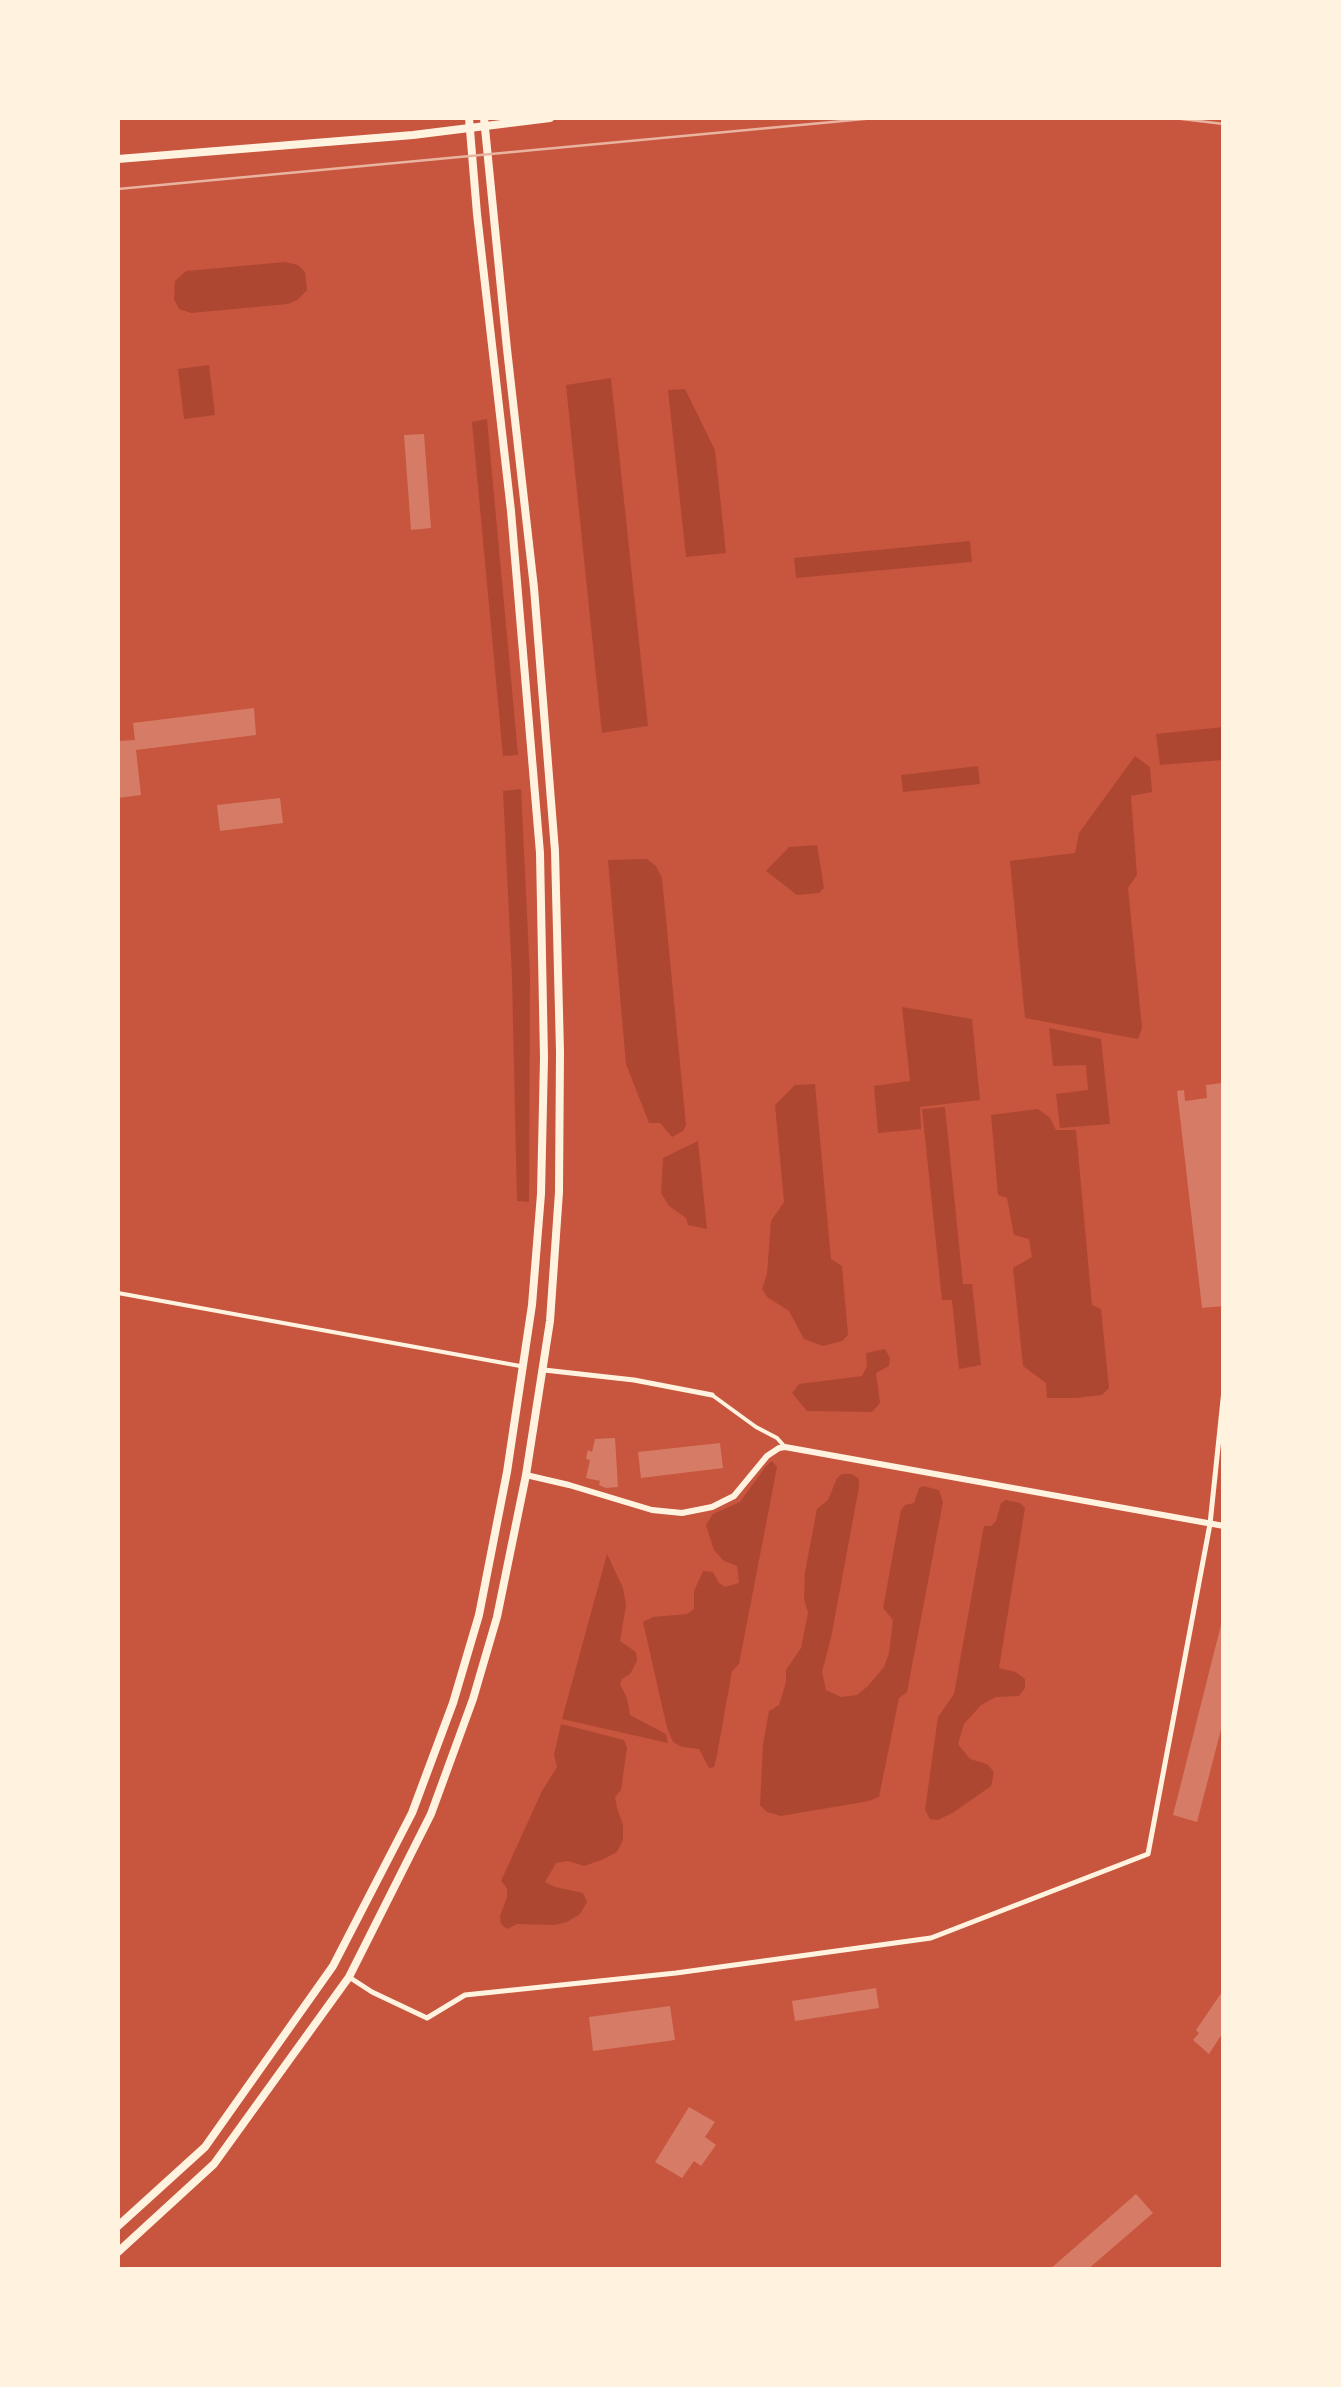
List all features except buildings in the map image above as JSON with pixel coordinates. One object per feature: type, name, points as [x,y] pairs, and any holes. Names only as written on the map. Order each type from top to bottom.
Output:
[{"type":"main road","points":[[118,2226],[205,2146],[333,1966],[412,1813],[453,1702],[479,1615],[507,1472],[524,1367],[539,1223],[544,1058],[540,853],[510,510],[469,118]]},
{"type":"main road","points":[[118,159],[550,118]]},
{"type":"main road","points":[[118,2252],[214,2164],[349,1977],[431,1814],[474,1700],[526,1475],[544,1370],[558,1223],[560,1052],[555,851],[534,588],[485,122]]},
{"type":"main road","points":[[528,706],[543,704]]},
{"type":"main road","points":[[540,853],[555,851]]},
{"type":"main road","points":[[539,1223],[558,1223]]},
{"type":"main road","points":[[333,1966],[349,1977]]},
{"type":"street","points":[[118,1293],[524,1367]]},
{"type":"street","points":[[544,1370],[634,1380],[712,1395],[785,1447]]},
{"type":"street","points":[[349,1977],[427,2018],[465,1994],[676,1973],[931,1938],[1148,1854],[1210,1524],[1224,1390]]},
{"type":"street","points":[[526,1475],[652,1510],[682,1512],[712,1507],[734,1496],[767,1456],[785,1447],[1224,1526]]},
{"type":"shaded area","points":[[285,262],[298,265],[305,272],[307,290],[288,304],[191,313],[179,309],[174,299],[175,281],[186,271]]},
{"type":"shaded area","points":[[209,365],[215,415],[184,419],[178,369]]},
{"type":"shaded area","points":[[611,378],[648,726],[602,733],[566,385]]},
{"type":"shaded area","points":[[685,389],[715,450],[726,553],[686,557],[668,390]]},
{"type":"shaded area","points":[[487,419],[518,755],[503,756],[472,422]]},
{"type":"shaded area","points":[[970,541],[972,562],[796,578],[794,558]]},
{"type":"shaded area","points":[[1223,727],[1223,760],[1160,765],[1156,734]]},
{"type":"shaded area","points":[[1135,756],[1150,767],[1152,792],[1131,796],[1137,875],[1128,888],[1142,1028],[1138,1039],[1025,1018],[1010,861],[1075,853],[1079,833]]},
{"type":"shaded area","points":[[978,766],[980,784],[903,792],[901,775]]},
{"type":"shaded area","points":[[521,789],[530,977],[529,1202],[517,1201],[503,791]]},
{"type":"shaded area","points":[[817,845],[824,888],[819,893],[797,895],[766,871],[789,847]]},
{"type":"shaded area","points":[[647,859],[662,878],[686,1125],[672,1137],[660,1123],[649,1123],[626,1064],[608,860]]},
{"type":"shaded area","points":[[902,1007],[972,1019],[980,1100],[920,1107],[921,1129],[878,1133],[874,1086],[910,1081]]},
{"type":"shaded area","points":[[1049,1028],[1101,1039],[1110,1124],[1060,1128],[1056,1094],[1088,1090],[1086,1065],[1053,1066]]},
{"type":"shaded area","points":[[815,1084],[831,1259],[842,1266],[848,1335],[842,1341],[823,1346],[804,1339],[789,1311],[767,1297],[762,1289],[771,1221],[784,1202],[775,1105],[795,1085]]},
{"type":"shaded area","points":[[945,1107],[963,1284],[972,1284],[981,1365],[959,1369],[952,1300],[942,1300],[922,1109]]},
{"type":"shaded area","points":[[1038,1109],[1050,1118],[1056,1130],[1076,1130],[1092,1305],[1101,1309],[1109,1388],[1102,1395],[1047,1398],[1046,1383],[1023,1366],[1013,1268],[1032,1257],[1029,1239],[1014,1235],[1007,1198],[998,1195],[991,1115]]},
{"type":"shaded area","points":[[698,1141],[707,1229],[688,1225],[661,1193],[663,1158]]},
{"type":"shaded area","points":[[885,1349],[889,1366],[876,1373],[880,1403],[872,1412],[807,1411],[792,1393],[799,1384],[862,1376],[867,1366],[866,1353]]},
{"type":"shaded area","points":[[772,1461],[777,1467],[739,1664],[732,1671],[717,1755],[714,1767],[709,1768],[699,1749],[673,1742],[643,1622],[653,1617],[687,1614],[694,1609],[694,1591],[703,1571],[713,1572],[725,1587],[739,1583],[737,1566],[724,1561],[714,1550],[706,1525],[713,1514],[740,1502]]},
{"type":"shaded area","points":[[842,1474],[859,1479],[859,1487],[822,1672],[826,1690],[841,1697],[857,1695],[868,1686],[884,1667],[889,1653],[893,1620],[883,1608],[901,1510],[914,1503],[923,1486],[939,1490],[943,1502],[907,1692],[899,1698],[879,1797],[781,1816],[760,1805],[763,1744],[769,1711],[779,1705],[786,1670],[801,1648],[808,1613],[805,1572],[817,1509],[828,1500]]},
{"type":"shaded area","points":[[1006,1500],[1025,1508],[999,1668],[1016,1672],[1025,1679],[1025,1688],[1019,1696],[996,1697],[981,1705],[964,1724],[958,1744],[970,1759],[987,1764],[994,1772],[991,1786],[954,1812],[938,1820],[930,1819],[925,1810],[938,1717],[954,1694],[984,1526],[996,1521],[1001,1503]]},
{"type":"shaded area","points":[[607,1554],[623,1588],[626,1605],[620,1641],[636,1652],[637,1661],[620,1684],[630,1715],[666,1734],[668,1743],[562,1719]]},
{"type":"shaded area","points":[[561,1724],[624,1740],[627,1748],[621,1790],[615,1797],[623,1840],[617,1852],[584,1866],[568,1861],[556,1863],[545,1882],[583,1893],[587,1902],[580,1914],[554,1925],[517,1924],[507,1929],[500,1916],[507,1897],[507,1888],[501,1881],[557,1767],[554,1755]]},
{"type":"tram line","points":[[118,189],[875,118]]},
{"type":"tram line","points":[[1173,118],[1224,124]]}]
